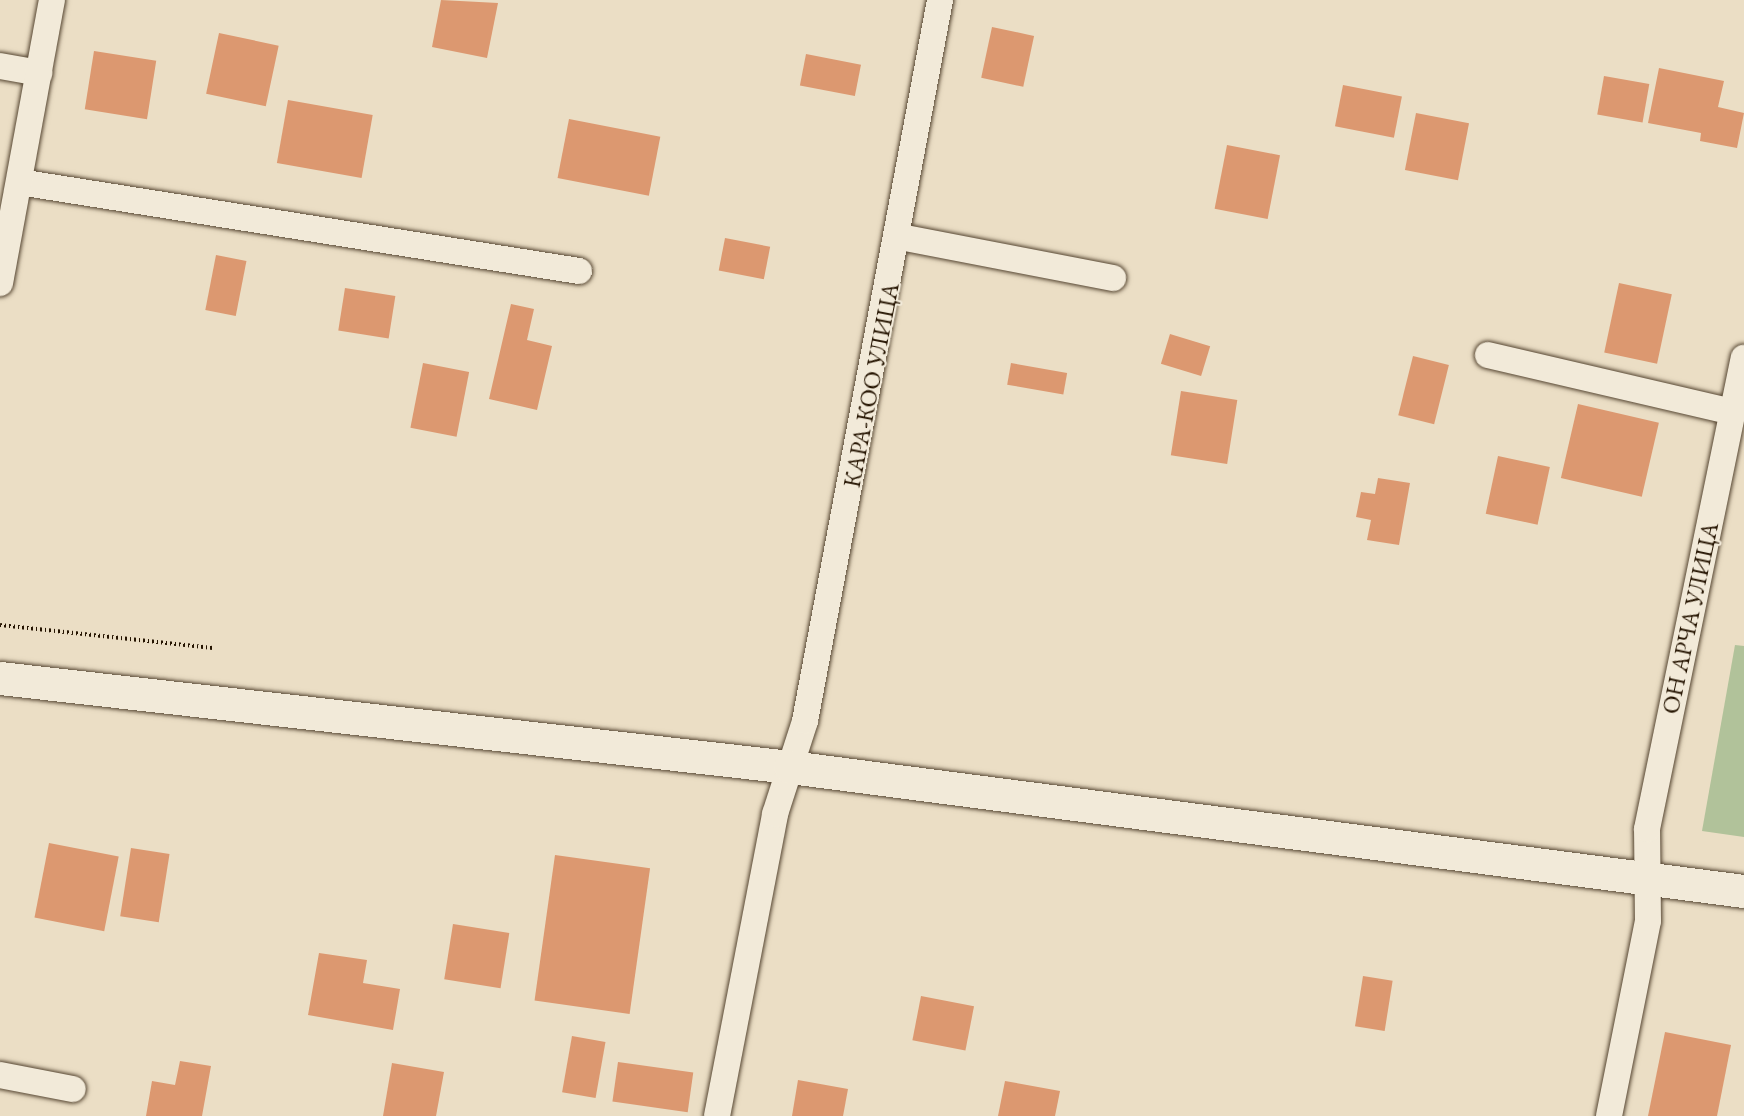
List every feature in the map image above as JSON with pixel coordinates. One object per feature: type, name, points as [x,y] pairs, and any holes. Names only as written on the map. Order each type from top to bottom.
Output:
[{"type":"street","points":[[0,283],[52,0]]},
{"type":"street","name":"КАРА-КОО УЛИЦА","points":[[717,1116],[775,814],[805,721],[900,237],[940,0]]},
{"type":"street","points":[[0,66],[39,73]]},
{"type":"street","points":[[19,182],[579,271]]},
{"type":"street","points":[[900,237],[1113,278]]},
{"type":"street","points":[[1488,355],[1733,412]]},
{"type":"street","name":"ОН АРЧА УЛИЦА","points":[[1609,1116],[1648,921],[1647,829],[1744,358]]},
{"type":"street","points":[[0,678],[790,767],[1744,891]]},
{"type":"street","points":[[0,1075],[73,1089]]},
{"type":"path","points":[[0,625],[213,648]]},
{"type":"green space","points":[[1735,645],[1744,646],[1744,837],[1702,831]]},
{"type":"building","points":[[441,0],[498,3],[487,58],[432,47]]},
{"type":"building","points":[[992,27],[1034,36],[1023,87],[981,78]]},
{"type":"building","points":[[219,33],[279,46],[266,106],[206,94]]},
{"type":"building","points":[[94,51],[156,61],[147,119],[85,109]]},
{"type":"building","points":[[806,54],[861,65],[855,96],[800,85]]},
{"type":"building","points":[[1659,68],[1724,81],[1718,107],[1744,113],[1737,148],[1700,141],[1701,133],[1648,123]]},
{"type":"building","points":[[1604,76],[1649,84],[1643,122],[1597,114]]},
{"type":"building","points":[[1343,85],[1402,96],[1394,138],[1335,126]]},
{"type":"building","points":[[288,100],[373,115],[362,178],[277,163]]},
{"type":"building","points":[[1416,113],[1469,123],[1458,180],[1405,170]]},
{"type":"building","points":[[569,119],[660,137],[649,196],[558,178]]},
{"type":"building","points":[[1227,145],[1280,155],[1268,219],[1215,209]]},
{"type":"building","points":[[725,238],[770,247],[764,279],[719,270]]},
{"type":"building","points":[[216,255],[246,261],[236,316],[205,310]]},
{"type":"building","points":[[1619,283],[1672,294],[1657,364],[1604,352]]},
{"type":"building","points":[[345,288],[395,296],[389,338],[338,330]]},
{"type":"building","points":[[511,304],[534,309],[527,340],[552,346],[537,410],[489,399]]},
{"type":"building","points":[[1170,334],[1210,346],[1201,376],[1161,364]]},
{"type":"building","points":[[1413,356],[1449,365],[1434,424],[1398,415]]},
{"type":"building","points":[[423,363],[469,372],[457,437],[410,428]]},
{"type":"building","points":[[1011,363],[1067,373],[1063,395],[1007,385]]},
{"type":"building","points":[[1181,391],[1237,400],[1227,464],[1171,455]]},
{"type":"building","points":[[1578,404],[1659,423],[1642,497],[1561,478]]},
{"type":"building","points":[[1498,456],[1550,467],[1538,525],[1486,514]]},
{"type":"building","points":[[1378,478],[1410,483],[1399,545],[1367,540],[1371,520],[1356,517],[1361,492],[1375,494]]},
{"type":"building","points":[[49,843],[119,857],[104,931],[34,918]]},
{"type":"building","points":[[131,848],[170,854],[159,922],[120,916]]},
{"type":"building","points":[[555,855],[650,868],[630,1014],[535,1001]]},
{"type":"building","points":[[453,924],[509,933],[501,988],[444,979]]},
{"type":"building","points":[[319,953],[367,960],[363,983],[400,989],[393,1030],[308,1015]]},
{"type":"building","points":[[1363,976],[1393,981],[1385,1031],[1355,1026]]},
{"type":"building","points":[[921,996],[974,1006],[965,1050],[912,1040]]},
{"type":"building","points":[[1665,1032],[1731,1045],[1717,1116],[1648,1116]]},
{"type":"building","points":[[572,1036],[605,1042],[596,1098],[562,1092]]},
{"type":"building","points":[[180,1061],[211,1066],[202,1116],[146,1116],[152,1081],[175,1085]]},
{"type":"building","points":[[618,1062],[693,1073],[688,1112],[612,1102]]},
{"type":"building","points":[[392,1063],[444,1072],[436,1116],[383,1116]]},
{"type":"building","points":[[798,1080],[848,1089],[843,1116],[792,1116]]},
{"type":"building","points":[[1005,1081],[1060,1091],[1055,1116],[998,1116]]}]
